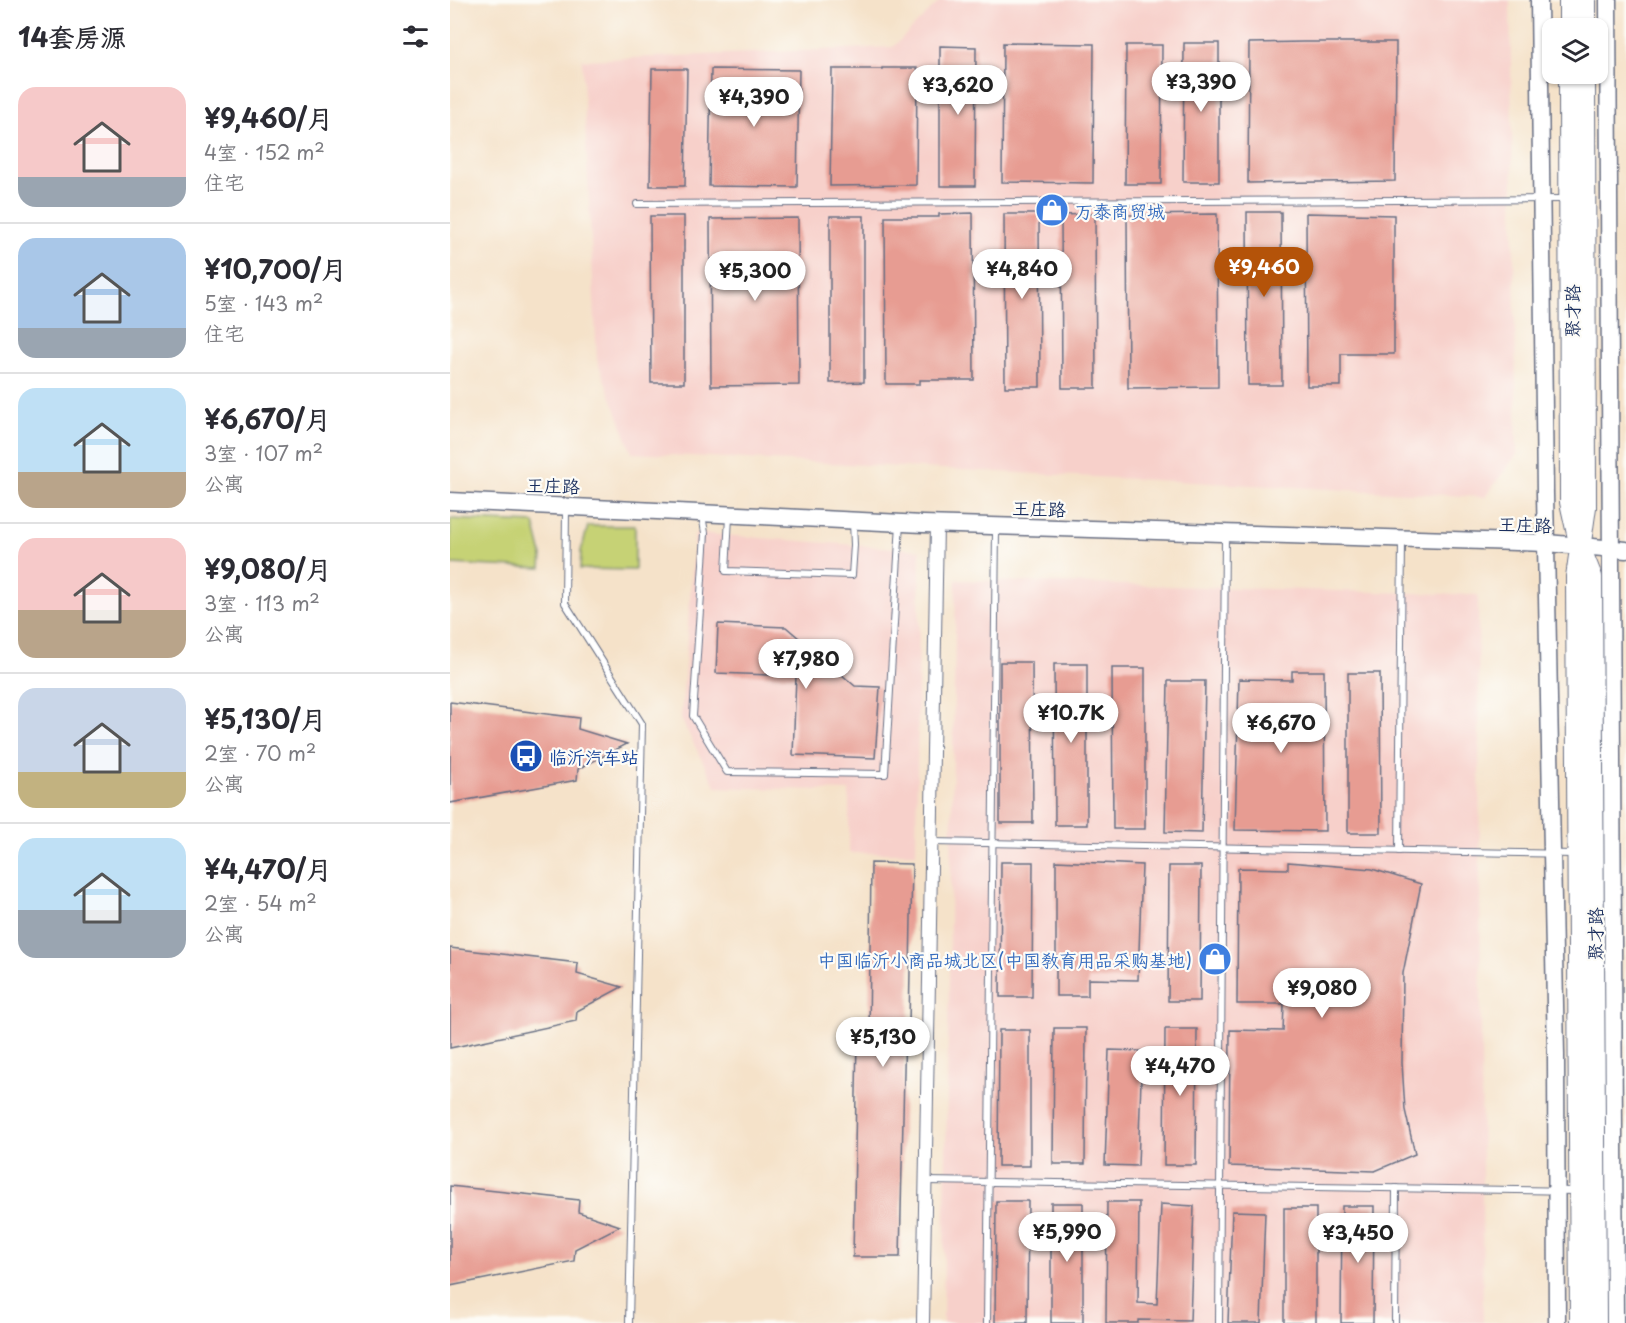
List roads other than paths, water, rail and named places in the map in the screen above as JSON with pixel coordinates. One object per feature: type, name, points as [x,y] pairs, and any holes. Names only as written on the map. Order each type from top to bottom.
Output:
[{"type":"main road","points":[[1569,0],[1569,18]]},
{"type":"main road","points":[[1584,0],[1585,18]]},
{"type":"main road","name":"聚才路","points":[[1569,84],[1570,502],[1580,547],[1592,577],[1600,855],[1604,1192],[1580,1323]]},
{"type":"main road","name":"聚才路","points":[[1580,547],[1586,507],[1585,84]]},
{"type":"main road","name":"聚才路","points":[[1596,1323],[1604,1192],[1609,1020],[1600,855]]},
{"type":"street","points":[[1539,0],[1553,854],[1557,1323]]},
{"type":"street","points":[[1600,855],[1619,550],[1608,0]]},
{"type":"street","name":"王庄路","points":[[450,501],[937,524],[1547,543],[1619,550]]},
{"type":"street","points":[[923,1323],[937,524]]},
{"type":"street","points":[[1604,1192],[1616,1323]]},
{"type":"lane","points":[[637,204],[1571,199]]},
{"type":"lane","points":[[566,505],[565,603],[642,724],[628,1323]]},
{"type":"lane","points":[[701,512],[705,533],[693,716],[727,772],[885,774],[900,522]]},
{"type":"lane","points":[[730,513],[726,571],[852,575],[853,520]]},
{"type":"lane","points":[[987,1323],[996,526]]},
{"type":"lane","points":[[1219,1323],[1225,533]]},
{"type":"lane","points":[[1399,851],[1402,539]]},
{"type":"lane","points":[[932,842],[1600,855]]},
{"type":"lane","points":[[926,1181],[1604,1192]]},
{"type":"lane","points":[[1395,1323],[1396,1188]]},
{"type":"place","name":"万泰商贸城","points":[[1052,210]]},
{"type":"place","name":"临沂汽车站","points":[[526,756]]},
{"type":"place","name":"中国临沂小商品城北区(中国教育用品采购基地)","points":[[1215,959]]}]
